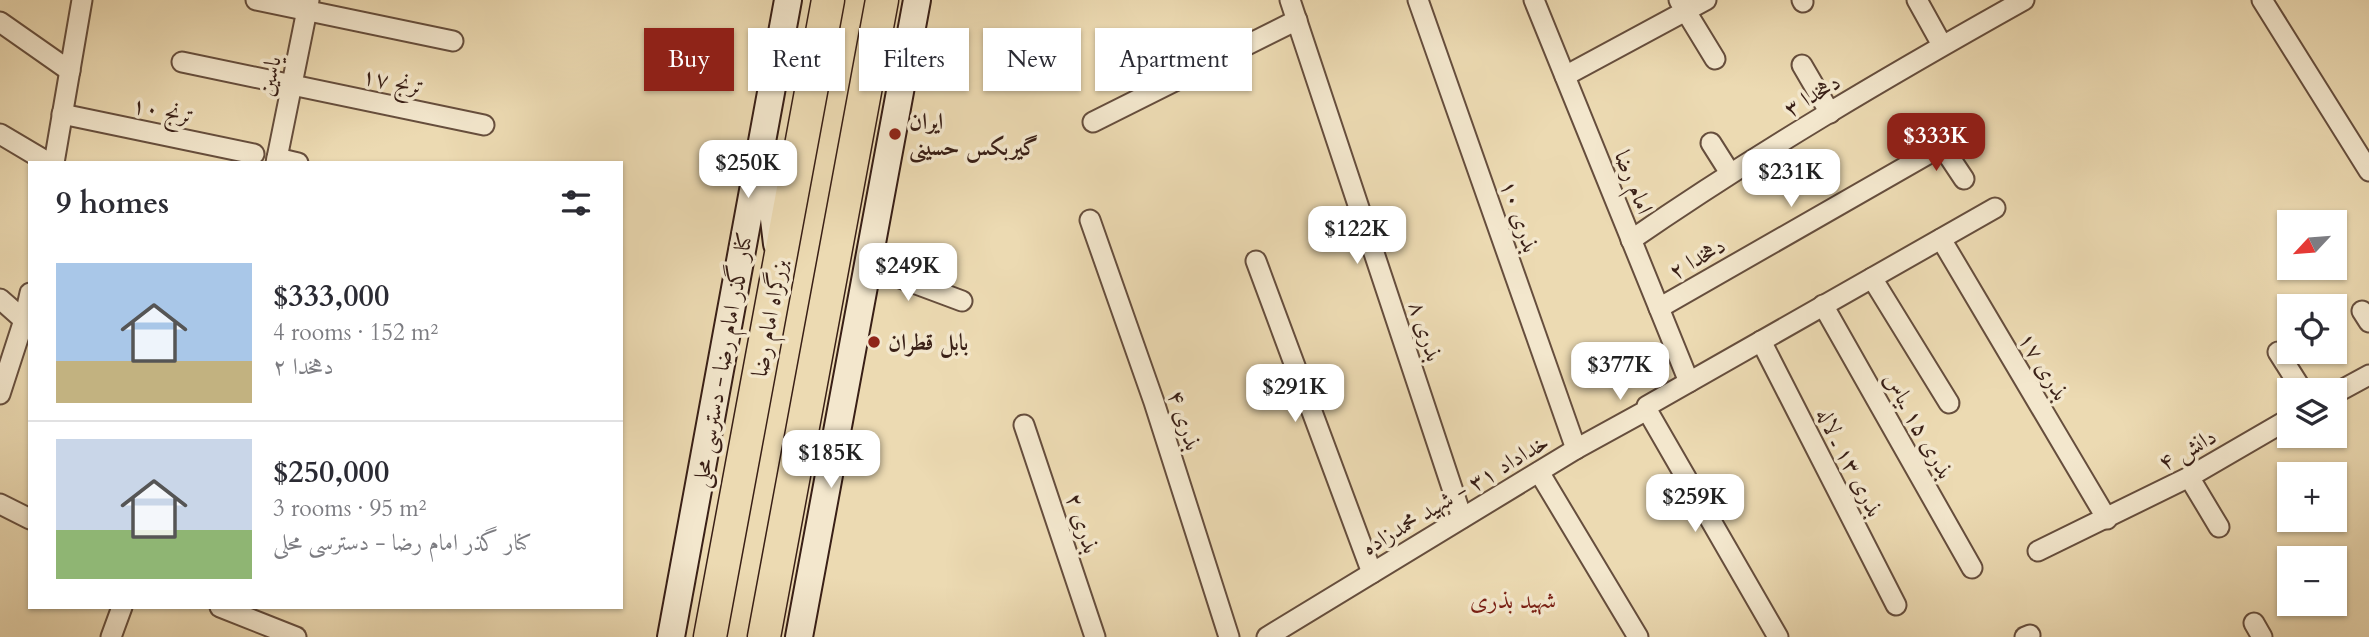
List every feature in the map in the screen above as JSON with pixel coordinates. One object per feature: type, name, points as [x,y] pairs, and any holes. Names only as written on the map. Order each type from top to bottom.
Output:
[{"type":"highway","name":"بزرگراه امام رضا","points":[[710,637],[828,0]]},
{"type":"highway","points":[[764,637],[882,0]]},
{"type":"main road","name":"کنار گذر امام رضا - دسترسی محلی","points":[[671,637],[788,0]]},
{"type":"main road","points":[[903,0],[910,28]]},
{"type":"main road","points":[[912,28],[917,0]]},
{"type":"main road","points":[[799,637],[900,91]]},
{"type":"main road","points":[[764,131],[779,263]]},
{"type":"main road","points":[[786,520],[836,436]]},
{"type":"street","points":[[51,161],[82,0]]},
{"type":"street","points":[[256,0],[308,5],[453,41]]},
{"type":"street","name":"بذری ۸","points":[[1290,0],[1462,519]]},
{"type":"street","name":"بذری ۱۰","points":[[1418,0],[1576,449]]},
{"type":"street","name":"امام رضا","points":[[1534,0],[1689,382]]},
{"type":"street","points":[[1565,76],[1682,6],[1706,0]]},
{"type":"street","points":[[1917,0],[1942,46]]},
{"type":"street","name":"دهخدا ۳","points":[[1631,240],[1730,173],[2024,0]]},
{"type":"street","points":[[2262,0],[2369,171]]},
{"type":"street","name":"یاسین","points":[[276,161],[308,5]]},
{"type":"street","points":[[1682,6],[1716,59]]},
{"type":"street","points":[[1093,122],[1297,20]]},
{"type":"street","points":[[0,22],[70,71]]},
{"type":"street","name":"ترنج ۱۷","points":[[182,62],[484,125]]},
{"type":"street","points":[[1802,65],[1830,113]]},
{"type":"street","name":"ترنج ۱۰","points":[[62,114],[254,153]]},
{"type":"street","points":[[0,134],[47,161]]},
{"type":"street","points":[[1711,143],[1730,173]]},
{"type":"street","name":"دهخدا ۲","points":[[1659,308],[1942,146],[1964,179]]},
{"type":"street","name":"خداداد ۳۱ - شهید محمدزاده","points":[[1267,637],[1294,630],[1372,573],[1576,449],[1647,411],[1647,407],[1689,382],[1995,208]]},
{"type":"street","name":"بذری ۴","points":[[1090,220],[1154,402],[1228,637]]},
{"type":"street","name":"بذری ۱۷","points":[[1941,239],[2107,519]]},
{"type":"street","points":[[1256,261],[1372,573]]},
{"type":"street","points":[[868,266],[962,302]]},
{"type":"street","points":[[1872,278],[1949,403]]},
{"type":"street","points":[[0,299],[24,320]]},
{"type":"street","points":[[0,394],[28,302]]},
{"type":"street","name":"بذری ۱۵ ـ‌یاس","points":[[1823,305],[1972,568]]},
{"type":"street","name":"بذری ۱۳ ـ لاله","points":[[1761,341],[1896,605]]},
{"type":"street","points":[[2347,387],[2368,376]]},
{"type":"street","points":[[1647,411],[1778,637]]},
{"type":"street","name":"بذری ۲","points":[[1024,425],[1095,637]]},
{"type":"street","name":"دانش ۴","points":[[2038,551],[2189,477],[2277,426]]},
{"type":"street","points":[[1539,472],[1638,637]]},
{"type":"street","points":[[2189,477],[2219,527]]},
{"type":"street","points":[[0,504],[28,518]]},
{"type":"street","points":[[111,637],[121,609]]},
{"type":"street","points":[[225,609],[296,637]]},
{"type":"place","name":"ایران گیربکس حسینی","points":[[895,134]]},
{"type":"place","name":"بابل قطران","points":[[874,342]]},
{"type":"district","name":"شهید بذری","points":[[1513,600]]}]
